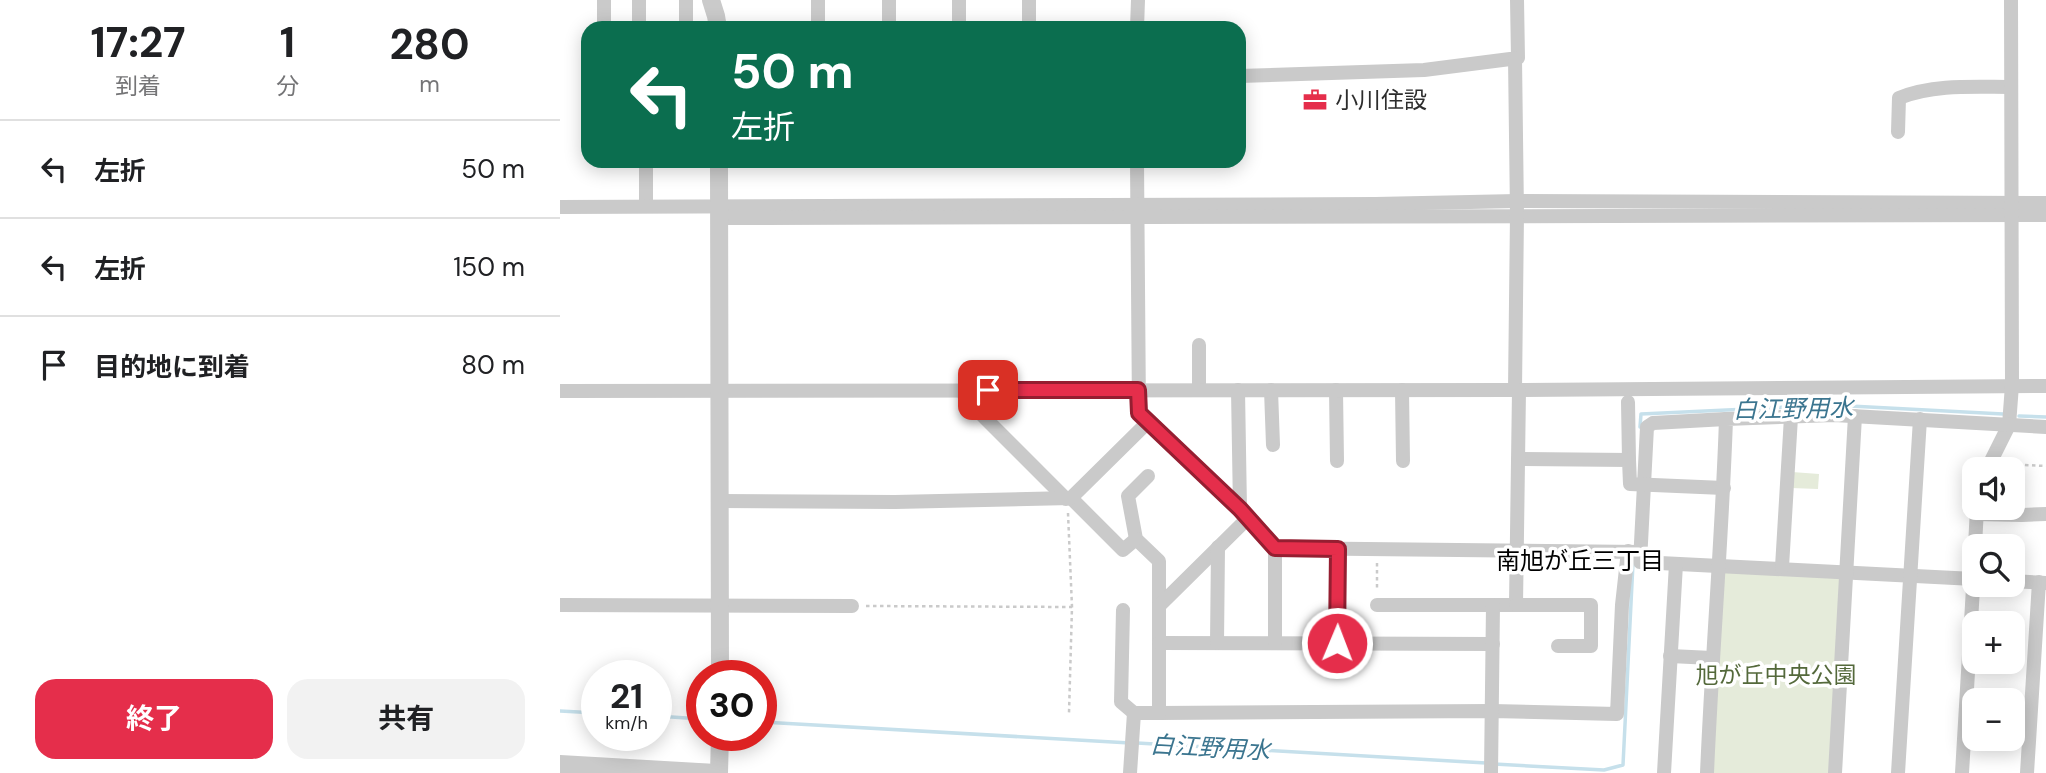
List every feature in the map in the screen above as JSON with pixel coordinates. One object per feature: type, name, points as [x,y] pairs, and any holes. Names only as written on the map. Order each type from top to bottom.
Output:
[{"type":"street","points":[[604,0],[604,21]]},
{"type":"street","points":[[639,0],[639,21]]},
{"type":"street","points":[[686,0],[686,21]]},
{"type":"street","points":[[711,0],[717,21]]},
{"type":"street","points":[[818,0],[818,21]]},
{"type":"street","points":[[889,21],[890,0]]},
{"type":"street","points":[[959,0],[959,21]]},
{"type":"street","points":[[1029,0],[1029,21]]},
{"type":"street","points":[[1138,0],[1138,21]]},
{"type":"street","points":[[1246,76],[1424,70],[1518,58],[1517,0]]},
{"type":"street","points":[[1994,457],[2010,425],[2012,385],[2011,0]]},
{"type":"street","points":[[1515,58],[1517,605]]},
{"type":"street","points":[[1898,132],[1899,98],[1905,95],[1940,88],[2011,86]]},
{"type":"street","points":[[646,168],[646,206]]},
{"type":"street","points":[[719,168],[720,660]]},
{"type":"street","points":[[1138,168],[1139,413],[1244,514],[1275,548],[1275,643]]},
{"type":"street","points":[[560,207],[646,206],[719,211],[2011,209],[2046,203]]},
{"type":"street","points":[[2011,209],[2046,215]]},
{"type":"street","points":[[1199,345],[1199,390]]},
{"type":"street","points":[[560,391],[1517,390],[2046,386]]},
{"type":"street","points":[[963,390],[965,398],[1123,550],[1136,539]]},
{"type":"street","points":[[1159,606],[1218,547],[1244,514],[1238,390]]},
{"type":"street","points":[[1271,390],[1273,445]]},
{"type":"street","points":[[1336,390],[1336,461]]},
{"type":"street","points":[[1402,390],[1403,461]]},
{"type":"street","points":[[1628,402],[1629,460],[1637,484]]},
{"type":"street","points":[[1122,610],[1121,702],[1134,713],[1492,711],[1617,714],[1622,605],[1634,552],[1637,484],[1647,427],[1653,423],[1726,419],[1855,416],[2046,427]]},
{"type":"street","points":[[1835,773],[1855,416]]},
{"type":"street","points":[[1782,568],[1791,417]]},
{"type":"street","points":[[1707,773],[1726,419]]},
{"type":"street","points":[[1898,773],[1920,419]]},
{"type":"street","points":[[719,500],[895,502],[1068,498],[1148,422]]},
{"type":"street","points":[[1518,459],[1629,460]]},
{"type":"street","points":[[1148,476],[1128,496],[1136,539],[1159,561],[1159,713]]},
{"type":"street","points":[[1637,484],[1724,488]]},
{"type":"street","points":[[2025,516],[2046,513]]},
{"type":"street","points":[[1217,643],[1218,547]]},
{"type":"street","points":[[1275,548],[1634,552]]},
{"type":"street","points":[[1337,643],[1338,549]]},
{"type":"street","points":[[1634,552],[1640,562],[1962,578]]},
{"type":"street","points":[[1664,773],[1675,564]]},
{"type":"street","points":[[2028,773],[2042,582]]},
{"type":"street","points":[[1962,773],[1973,597]]},
{"type":"street","points":[[560,605],[852,606]]},
{"type":"street","points":[[1377,605],[1591,605],[1591,646],[1558,646]]},
{"type":"street","points":[[1491,768],[1493,605]]},
{"type":"street","points":[[1159,643],[1493,644]]},
{"type":"street","points":[[1670,656],[1712,658]]},
{"type":"street","points":[[1130,773],[1134,713]]},
{"type":"street","points":[[560,764],[718,773],[719,751]]},
{"type":"path","points":[[2025,466],[2046,466]]},
{"type":"path","points":[[1068,498],[1072,607],[1069,713]]},
{"type":"path","points":[[1377,549],[1377,605]]},
{"type":"path","points":[[852,606],[1072,607]]},
{"type":"green space","points":[[1792,472],[1819,474],[1818,489],[1791,488]]},
{"type":"green space","name":"旭が丘中央公園","points":[[1730,570],[1837,576],[1841,580],[1830,773],[1713,773],[1723,574]]},
{"type":"waterway","name":"白江野用水","points":[[1640,427],[1641,414],[1831,405],[2003,414]]},
{"type":"waterway","name":"白江野用水","points":[[2019,416],[2046,417]]},
{"type":"waterway","name":"白江野用水","points":[[1494,764],[1604,770],[1623,765],[1633,563]]},
{"type":"waterway","name":"白江野用水","points":[[560,711],[581,712]]},
{"type":"waterway","name":"白江野用水","points":[[672,717],[686,718]]},
{"type":"waterway","name":"白江野用水","points":[[777,723],[1130,743]]},
{"type":"waterway","name":"白江野用水","points":[[1137,743],[1486,763]]},
{"type":"place","name":"小川住設","points":[[1315,100]]},
{"type":"district","name":"南旭が丘三丁目","points":[[1580,561]]},
{"type":"route","points":[[988,390],[1138,390],[1139,413],[1240,509],[1275,548],[1338,549],[1337,643]]}]
